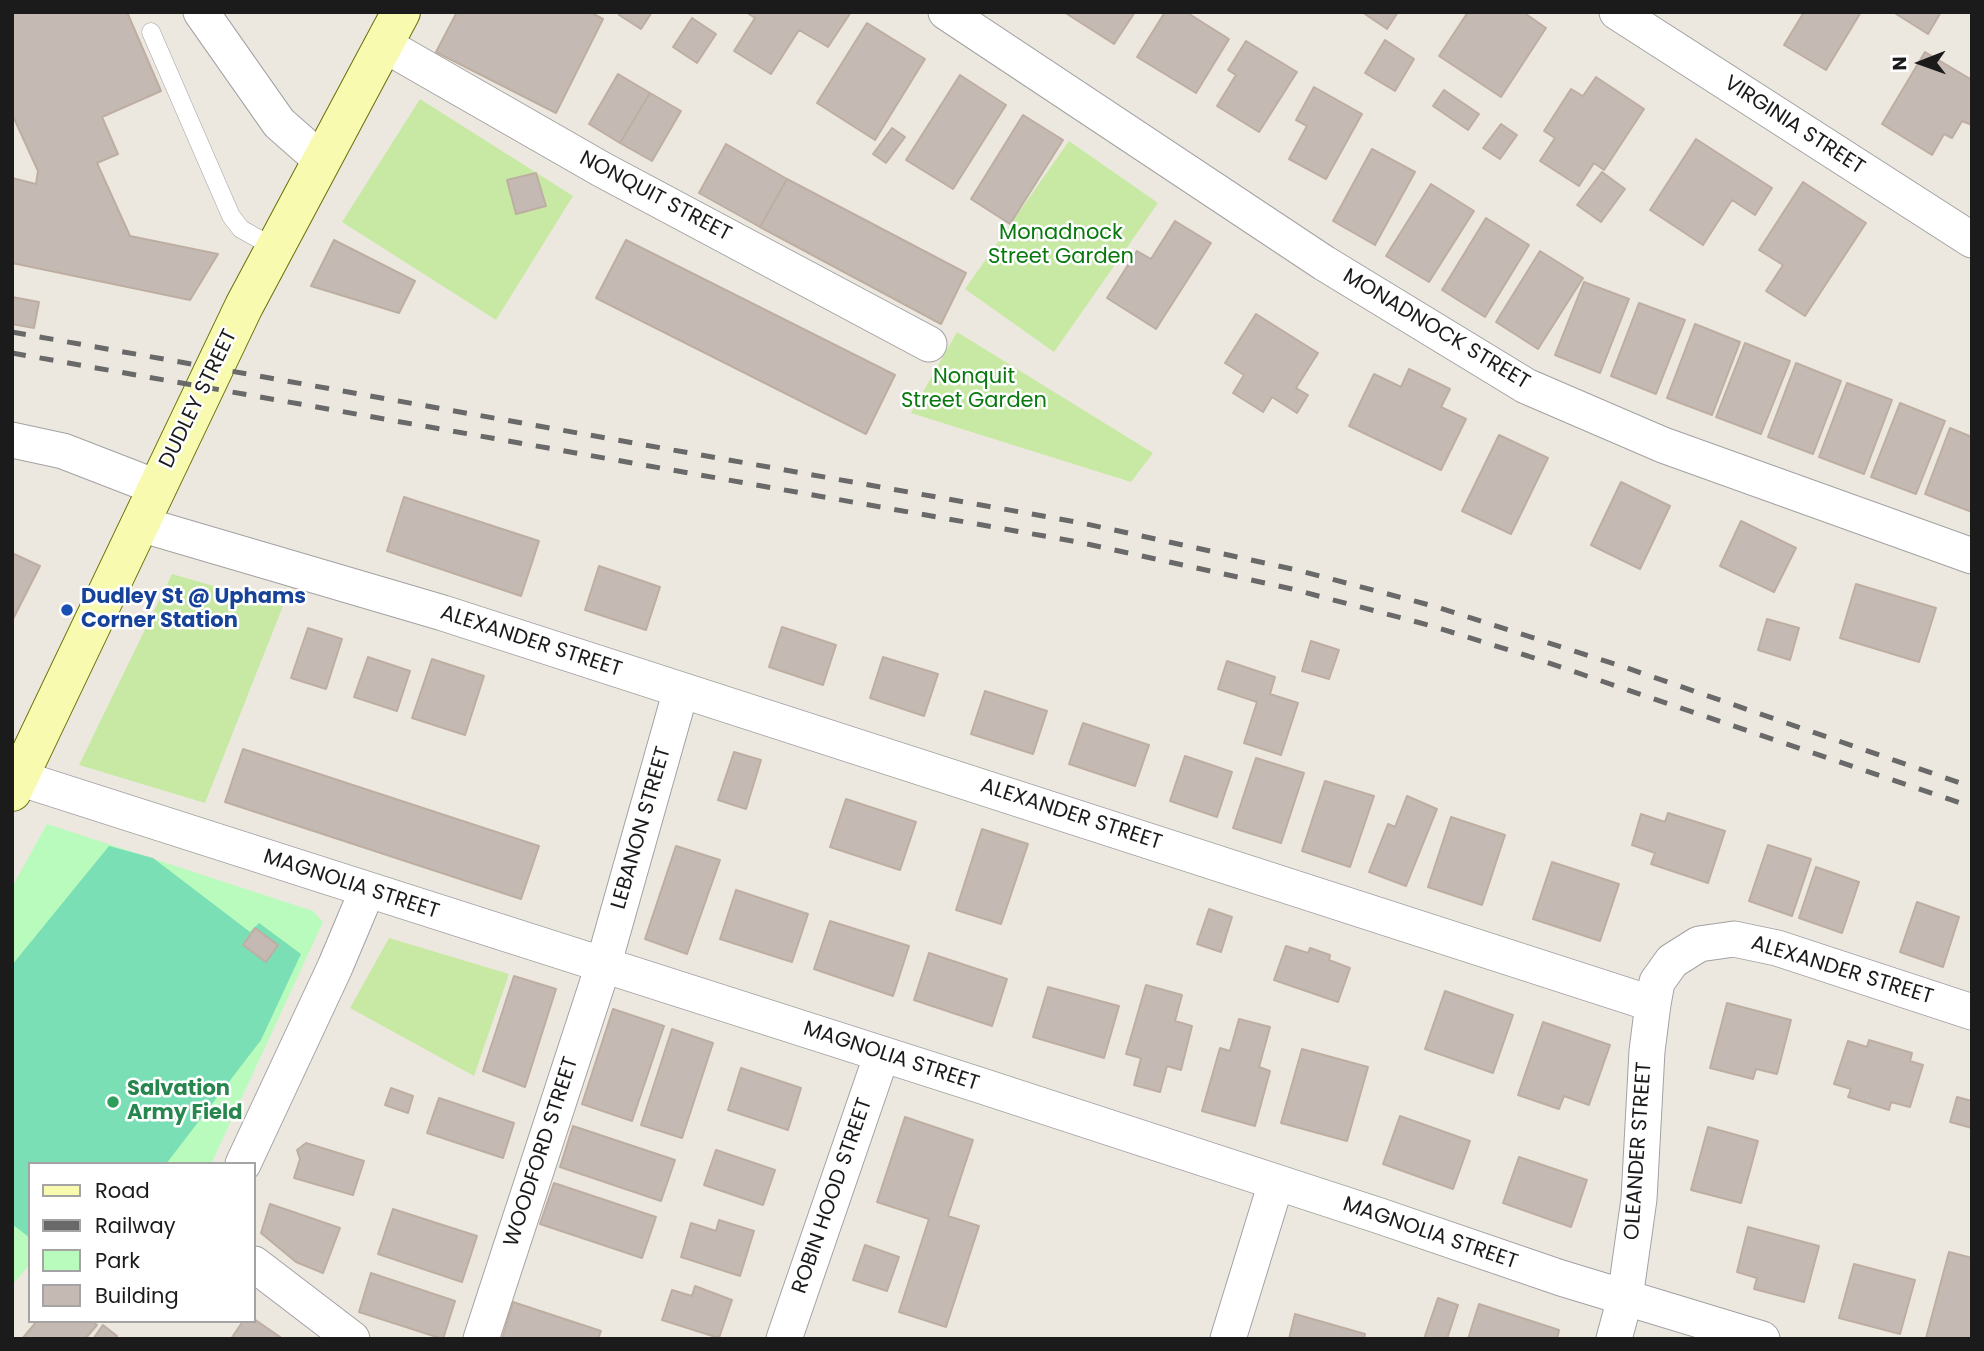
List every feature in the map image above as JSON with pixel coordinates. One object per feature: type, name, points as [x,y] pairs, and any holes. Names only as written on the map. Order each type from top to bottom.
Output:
[{"type":"main road","name":"DUDLEY STREET","points":[[16,785],[156,487],[275,248],[392,28]]},
{"type":"street","points":[[201,12],[279,123],[321,160]]},
{"type":"street","name":"MONADNOCK STREET","points":[[946,12],[1324,262],[1526,386],[1663,445],[1972,556]]},
{"type":"street","name":"VIRGINIA STREET","points":[[1617,12],[1972,240]]},
{"type":"street","name":"NONQUIT STREET","points":[[392,28],[601,169],[929,344]]},
{"type":"street","points":[[12,440],[62,452],[156,487]]},
{"type":"street","name":"ALEXANDER STREET","points":[[139,524],[443,613],[1653,1004],[1657,982],[1672,961],[1699,944],[1734,939],[1777,948],[1972,1012]]},
{"type":"street","name":"LEBANON STREET","points":[[603,965],[681,690]]},
{"type":"street","name":"MAGNOLIA STREET","points":[[16,785],[603,965],[1625,1298],[1762,1339]]},
{"type":"street","points":[[244,1162],[335,967],[367,891]]},
{"type":"street","name":"WOODFORD STREET","points":[[481,1339],[603,965]]},
{"type":"street","name":"OLEANDER STREET","points":[[1614,1339],[1625,1298],[1639,1199],[1647,1051],[1653,1004]]},
{"type":"street","name":"ROBIN HOOD STREET","points":[[784,1339],[881,1054]]},
{"type":"street","points":[[1228,1339],[1276,1183]]},
{"type":"street","points":[[256,1266],[352,1339]]},
{"type":"lane","points":[[151,32],[232,216],[241,229],[275,248]]},
{"type":"green space","points":[[420,99],[573,196],[496,320],[342,222]]},
{"type":"green space","name":"Monadnock Street Garden","points":[[1069,141],[1158,203],[1054,352],[965,289]]},
{"type":"green space","name":"Nonquit Street Garden","points":[[957,332],[1153,453],[1131,482],[911,413]]},
{"type":"green space","points":[[172,574],[283,606],[205,803],[79,765]]},
{"type":"green space","name":"Salvation Army Field","points":[[47,824],[313,911],[323,922],[212,1162],[28,1162],[28,1266],[12,1285],[12,887]]},
{"type":"green space","name":"Salvation Army Field","points":[[109,846],[153,858],[250,932],[259,923],[301,954],[261,1040],[168,1162],[28,1162],[28,1236],[12,1224],[12,965]]},
{"type":"green space","points":[[389,938],[509,974],[474,1076],[350,1008]]},
{"type":"building","points":[[12,12],[127,12],[161,91],[102,117],[118,154],[97,163],[130,236],[218,254],[190,300],[12,263],[12,178],[36,184],[38,171],[12,114]]},
{"type":"building","points":[[457,12],[590,12],[603,19],[556,113],[436,52]]},
{"type":"building","points":[[620,12],[652,12],[641,29],[619,15]]},
{"type":"building","points":[[746,12],[851,12],[828,47],[799,30],[771,74],[734,51],[755,18]]},
{"type":"building","points":[[1064,12],[1135,12],[1114,44]]},
{"type":"building","points":[[1165,12],[1186,12],[1229,39],[1196,93],[1137,57]]},
{"type":"building","points":[[1362,12],[1398,12],[1387,29]]},
{"type":"building","points":[[1468,12],[1523,12],[1546,28],[1501,97],[1439,56]]},
{"type":"building","points":[[1804,12],[1861,12],[1826,70],[1784,45]]},
{"type":"building","points":[[1893,12],[1941,12],[1928,34]]},
{"type":"building","points":[[692,18],[716,34],[697,63],[673,47]]},
{"type":"building","points":[[867,23],[925,59],[875,140],[817,103]]},
{"type":"building","points":[[1385,40],[1414,59],[1395,91],[1365,73]]},
{"type":"building","points":[[1246,41],[1297,72],[1259,132],[1217,106],[1236,75],[1228,70]]},
{"type":"building","points":[[1925,52],[1972,80],[1972,125],[1962,121],[1952,138],[1944,134],[1932,155],[1882,124]]},
{"type":"building","points":[[618,74],[650,93],[620,143],[589,124]]},
{"type":"building","points":[[960,75],[1006,105],[953,189],[906,160]]},
{"type":"building","points":[[1596,77],[1644,109],[1604,170],[1594,163],[1579,186],[1540,161],[1555,138],[1544,131],[1571,89],[1583,96]]},
{"type":"building","points":[[1314,87],[1362,114],[1326,179],[1289,159],[1307,126],[1296,120]]},
{"type":"building","points":[[1444,90],[1479,114],[1468,130],[1433,106]]},
{"type":"building","points":[[650,93],[681,111],[652,161],[620,143]]},
{"type":"building","points":[[1023,115],[1063,140],[1010,224],[971,199]]},
{"type":"building","points":[[1501,124],[1517,135],[1500,159],[1483,148]]},
{"type":"building","points":[[892,128],[905,137],[886,163],[873,154]]},
{"type":"building","points":[[1696,139],[1772,188],[1755,215],[1732,200],[1703,245],[1650,210]]},
{"type":"building","points":[[726,144],[787,179],[760,227],[699,193]]},
{"type":"building","points":[[1372,149],[1415,172],[1375,245],[1333,221]]},
{"type":"building","points":[[1602,172],[1625,189],[1601,222],[1577,205]]},
{"type":"building","points":[[536,173],[546,206],[516,214],[507,180]]},
{"type":"building","points":[[787,179],[966,273],[941,324],[760,227]]},
{"type":"building","points":[[1803,182],[1866,223],[1805,316],[1766,291],[1783,265],[1759,250]]},
{"type":"building","points":[[1431,184],[1474,211],[1429,282],[1386,256]]},
{"type":"building","points":[[1486,218],[1529,245],[1485,317],[1442,290]]},
{"type":"building","points":[[1175,221],[1211,243],[1156,329],[1107,298],[1137,251],[1151,259]]},
{"type":"building","points":[[334,240],[415,281],[399,313],[311,286]]},
{"type":"building","points":[[626,240],[895,375],[866,434],[596,298]]},
{"type":"building","points":[[1540,251],[1583,278],[1538,349],[1496,322]]},
{"type":"building","points":[[1584,282],[1629,299],[1600,373],[1555,355]]},
{"type":"building","points":[[12,297],[39,302],[34,328],[12,324]]},
{"type":"building","points":[[1639,303],[1685,320],[1656,394],[1611,376]]},
{"type":"building","points":[[1256,314],[1318,353],[1296,388],[1308,395],[1297,413],[1272,397],[1263,412],[1233,393],[1244,375],[1225,363]]},
{"type":"building","points":[[1695,324],[1740,342],[1712,415],[1667,398]]},
{"type":"building","points":[[1745,343],[1790,361],[1761,434],[1716,417]]},
{"type":"building","points":[[1796,363],[1841,381],[1813,454],[1768,437]]},
{"type":"building","points":[[1409,369],[1450,389],[1441,407],[1466,419],[1441,470],[1349,426],[1374,374],[1401,387]]},
{"type":"building","points":[[1847,383],[1892,400],[1864,474],[1819,457]]},
{"type":"building","points":[[1900,403],[1945,421],[1916,494],[1871,477]]},
{"type":"building","points":[[1950,428],[1972,437],[1972,512],[1925,494]]},
{"type":"building","points":[[1499,435],[1548,458],[1511,534],[1462,511]]},
{"type":"building","points":[[1621,482],[1670,506],[1640,569],[1591,545]]},
{"type":"building","points":[[404,497],[539,541],[521,596],[387,551]]},
{"type":"building","points":[[1741,521],[1796,548],[1774,592],[1720,566]]},
{"type":"building","points":[[12,553],[40,566],[12,621]]},
{"type":"building","points":[[599,566],[660,587],[646,630],[585,610]]},
{"type":"building","points":[[1856,584],[1936,608],[1919,662],[1840,638]]},
{"type":"building","points":[[1767,619],[1799,628],[1790,660],[1758,650]]},
{"type":"building","points":[[782,627],[836,645],[823,685],[769,667]]},
{"type":"building","points":[[308,628],[342,639],[326,689],[291,678]]},
{"type":"building","points":[[1311,641],[1339,650],[1329,679],[1302,671]]},
{"type":"building","points":[[368,657],[410,671],[397,711],[354,697]]},
{"type":"building","points":[[883,657],[938,674],[924,716],[870,698]]},
{"type":"building","points":[[432,659],[484,676],[465,735],[412,718]]},
{"type":"building","points":[[1227,661],[1275,677],[1270,694],[1298,703],[1281,755],[1244,743],[1257,702],[1218,689]]},
{"type":"building","points":[[985,691],[1047,711],[1033,754],[971,734]]},
{"type":"building","points":[[1083,723],[1149,745],[1135,786],[1069,764]]},
{"type":"building","points":[[243,749],[539,846],[521,899],[225,802]]},
{"type":"building","points":[[734,752],[761,760],[746,809],[718,800]]},
{"type":"building","points":[[1185,756],[1232,772],[1217,817],[1170,801]]},
{"type":"building","points":[[1256,758],[1304,773],[1281,843],[1233,828]]},
{"type":"building","points":[[1325,781],[1374,796],[1350,867],[1302,851]]},
{"type":"building","points":[[1407,796],[1437,809],[1406,886],[1369,872],[1388,824],[1395,827]]},
{"type":"building","points":[[846,799],[916,822],[900,870],[830,847]]},
{"type":"building","points":[[1668,813],[1725,831],[1708,883],[1651,864],[1655,853],[1632,845],[1641,814],[1665,822]]},
{"type":"building","points":[[1451,817],[1505,835],[1482,905],[1428,887]]},
{"type":"building","points":[[982,829],[1028,844],[1001,924],[956,910]]},
{"type":"building","points":[[1768,845],[1811,859],[1792,916],[1749,901]]},
{"type":"building","points":[[676,846],[720,860],[687,954],[645,939]]},
{"type":"building","points":[[1552,862],[1619,884],[1600,941],[1533,919]]},
{"type":"building","points":[[1816,867],[1859,882],[1842,933],[1799,918]]},
{"type":"building","points":[[736,890],[808,914],[792,962],[720,939]]},
{"type":"building","points":[[1917,902],[1959,917],[1943,967],[1900,952]]},
{"type":"building","points":[[1209,909],[1232,917],[1221,952],[1197,944]]},
{"type":"building","points":[[830,921],[909,946],[893,996],[814,969]]},
{"type":"building","points":[[255,928],[278,945],[266,962],[243,945]]},
{"type":"building","points":[[1286,946],[1308,953],[1310,948],[1330,955],[1329,960],[1350,968],[1338,1002],[1274,980]]},
{"type":"building","points":[[929,953],[1007,979],[992,1026],[914,1000]]},
{"type":"building","points":[[514,976],[556,989],[525,1087],[483,1071]]},
{"type":"building","points":[[1146,985],[1182,995],[1175,1021],[1192,1026],[1181,1070],[1167,1066],[1160,1092],[1134,1085],[1141,1058],[1126,1054]]},
{"type":"building","points":[[1048,987],[1119,1006],[1104,1058],[1033,1037]]},
{"type":"building","points":[[1445,991],[1513,1015],[1493,1073],[1425,1049]]},
{"type":"building","points":[[1727,1003],[1791,1020],[1777,1074],[1756,1069],[1753,1079],[1710,1068]]},
{"type":"building","points":[[613,1009],[664,1026],[632,1121],[582,1104]]},
{"type":"building","points":[[1239,1019],[1270,1027],[1259,1067],[1270,1071],[1255,1126],[1202,1111],[1220,1048],[1230,1051]]},
{"type":"building","points":[[1543,1022],[1610,1045],[1589,1105],[1564,1096],[1559,1109],[1518,1095]]},
{"type":"building","points":[[672,1029],[713,1043],[682,1138],[641,1125]]},
{"type":"building","points":[[1869,1040],[1912,1053],[1910,1061],[1923,1065],[1910,1107],[1891,1102],[1889,1110],[1848,1097],[1851,1089],[1834,1084],[1848,1041],[1867,1047]]},
{"type":"building","points":[[1302,1049],[1368,1067],[1347,1141],[1281,1123]]},
{"type":"building","points":[[741,1068],[801,1088],[788,1130],[728,1110]]},
{"type":"building","points":[[391,1088],[413,1096],[408,1113],[385,1105]]},
{"type":"building","points":[[1957,1097],[1972,1101],[1972,1128],[1950,1122]]},
{"type":"building","points":[[439,1098],[514,1123],[503,1158],[427,1133]]},
{"type":"building","points":[[1400,1116],[1470,1141],[1453,1189],[1383,1164]]},
{"type":"building","points":[[905,1117],[973,1140],[948,1216],[979,1226],[946,1327],[899,1312],[929,1219],[877,1202]]},
{"type":"building","points":[[573,1126],[675,1160],[661,1201],[560,1167]]},
{"type":"building","points":[[1708,1127],[1758,1141],[1741,1203],[1691,1190]]},
{"type":"building","points":[[306,1143],[364,1161],[353,1195],[294,1178],[300,1159],[297,1150]]},
{"type":"building","points":[[716,1150],[775,1170],[763,1205],[704,1185]]},
{"type":"building","points":[[1519,1157],[1587,1180],[1571,1227],[1503,1203]]},
{"type":"building","points":[[554,1183],[656,1217],[642,1258],[540,1224]]},
{"type":"building","points":[[270,1204],[340,1228],[323,1273],[296,1262],[261,1233]]},
{"type":"building","points":[[393,1209],[477,1236],[462,1282],[378,1254]]},
{"type":"building","points":[[719,1220],[754,1231],[740,1276],[681,1257],[691,1223],[716,1231]]},
{"type":"building","points":[[1748,1227],[1819,1246],[1804,1302],[1754,1289],[1757,1278],[1737,1272]]},
{"type":"building","points":[[865,1245],[899,1257],[887,1291],[853,1280]]},
{"type":"building","points":[[1949,1252],[1972,1258],[1971,1339],[1926,1338]]},
{"type":"building","points":[[1854,1264],[1915,1280],[1900,1334],[1839,1318]]},
{"type":"building","points":[[371,1273],[455,1301],[443,1339],[359,1312]]},
{"type":"building","points":[[695,1286],[732,1300],[719,1338],[662,1320],[672,1290],[692,1296]]},
{"type":"building","points":[[1438,1298],[1458,1305],[1447,1339],[1424,1339]]},
{"type":"building","points":[[513,1302],[601,1331],[598,1339],[502,1339]]},
{"type":"building","points":[[1479,1304],[1559,1330],[1557,1339],[1468,1339]]},
{"type":"building","points":[[1295,1314],[1365,1334],[1364,1339],[1289,1339]]},
{"type":"building","points":[[256,1320],[283,1339],[231,1339],[242,1323],[256,1323]]},
{"type":"building","points":[[35,1323],[97,1325],[85,1339],[22,1339]]},
{"type":"building","points":[[103,1325],[117,1336],[115,1339],[93,1339]]},
{"type":"railway","points":[[12,332],[1082,523],[1297,570],[1437,607],[1627,668],[1972,787]]},
{"type":"railway","points":[[12,353],[1078,542],[1292,589],[1432,626],[1528,656],[1972,807]]},
{"type":"place","name":"Dudley St @ Uphams Corner Station","points":[[67,610]]},
{"type":"place","name":"Salvation Army Field","points":[[113,1102]]}]
